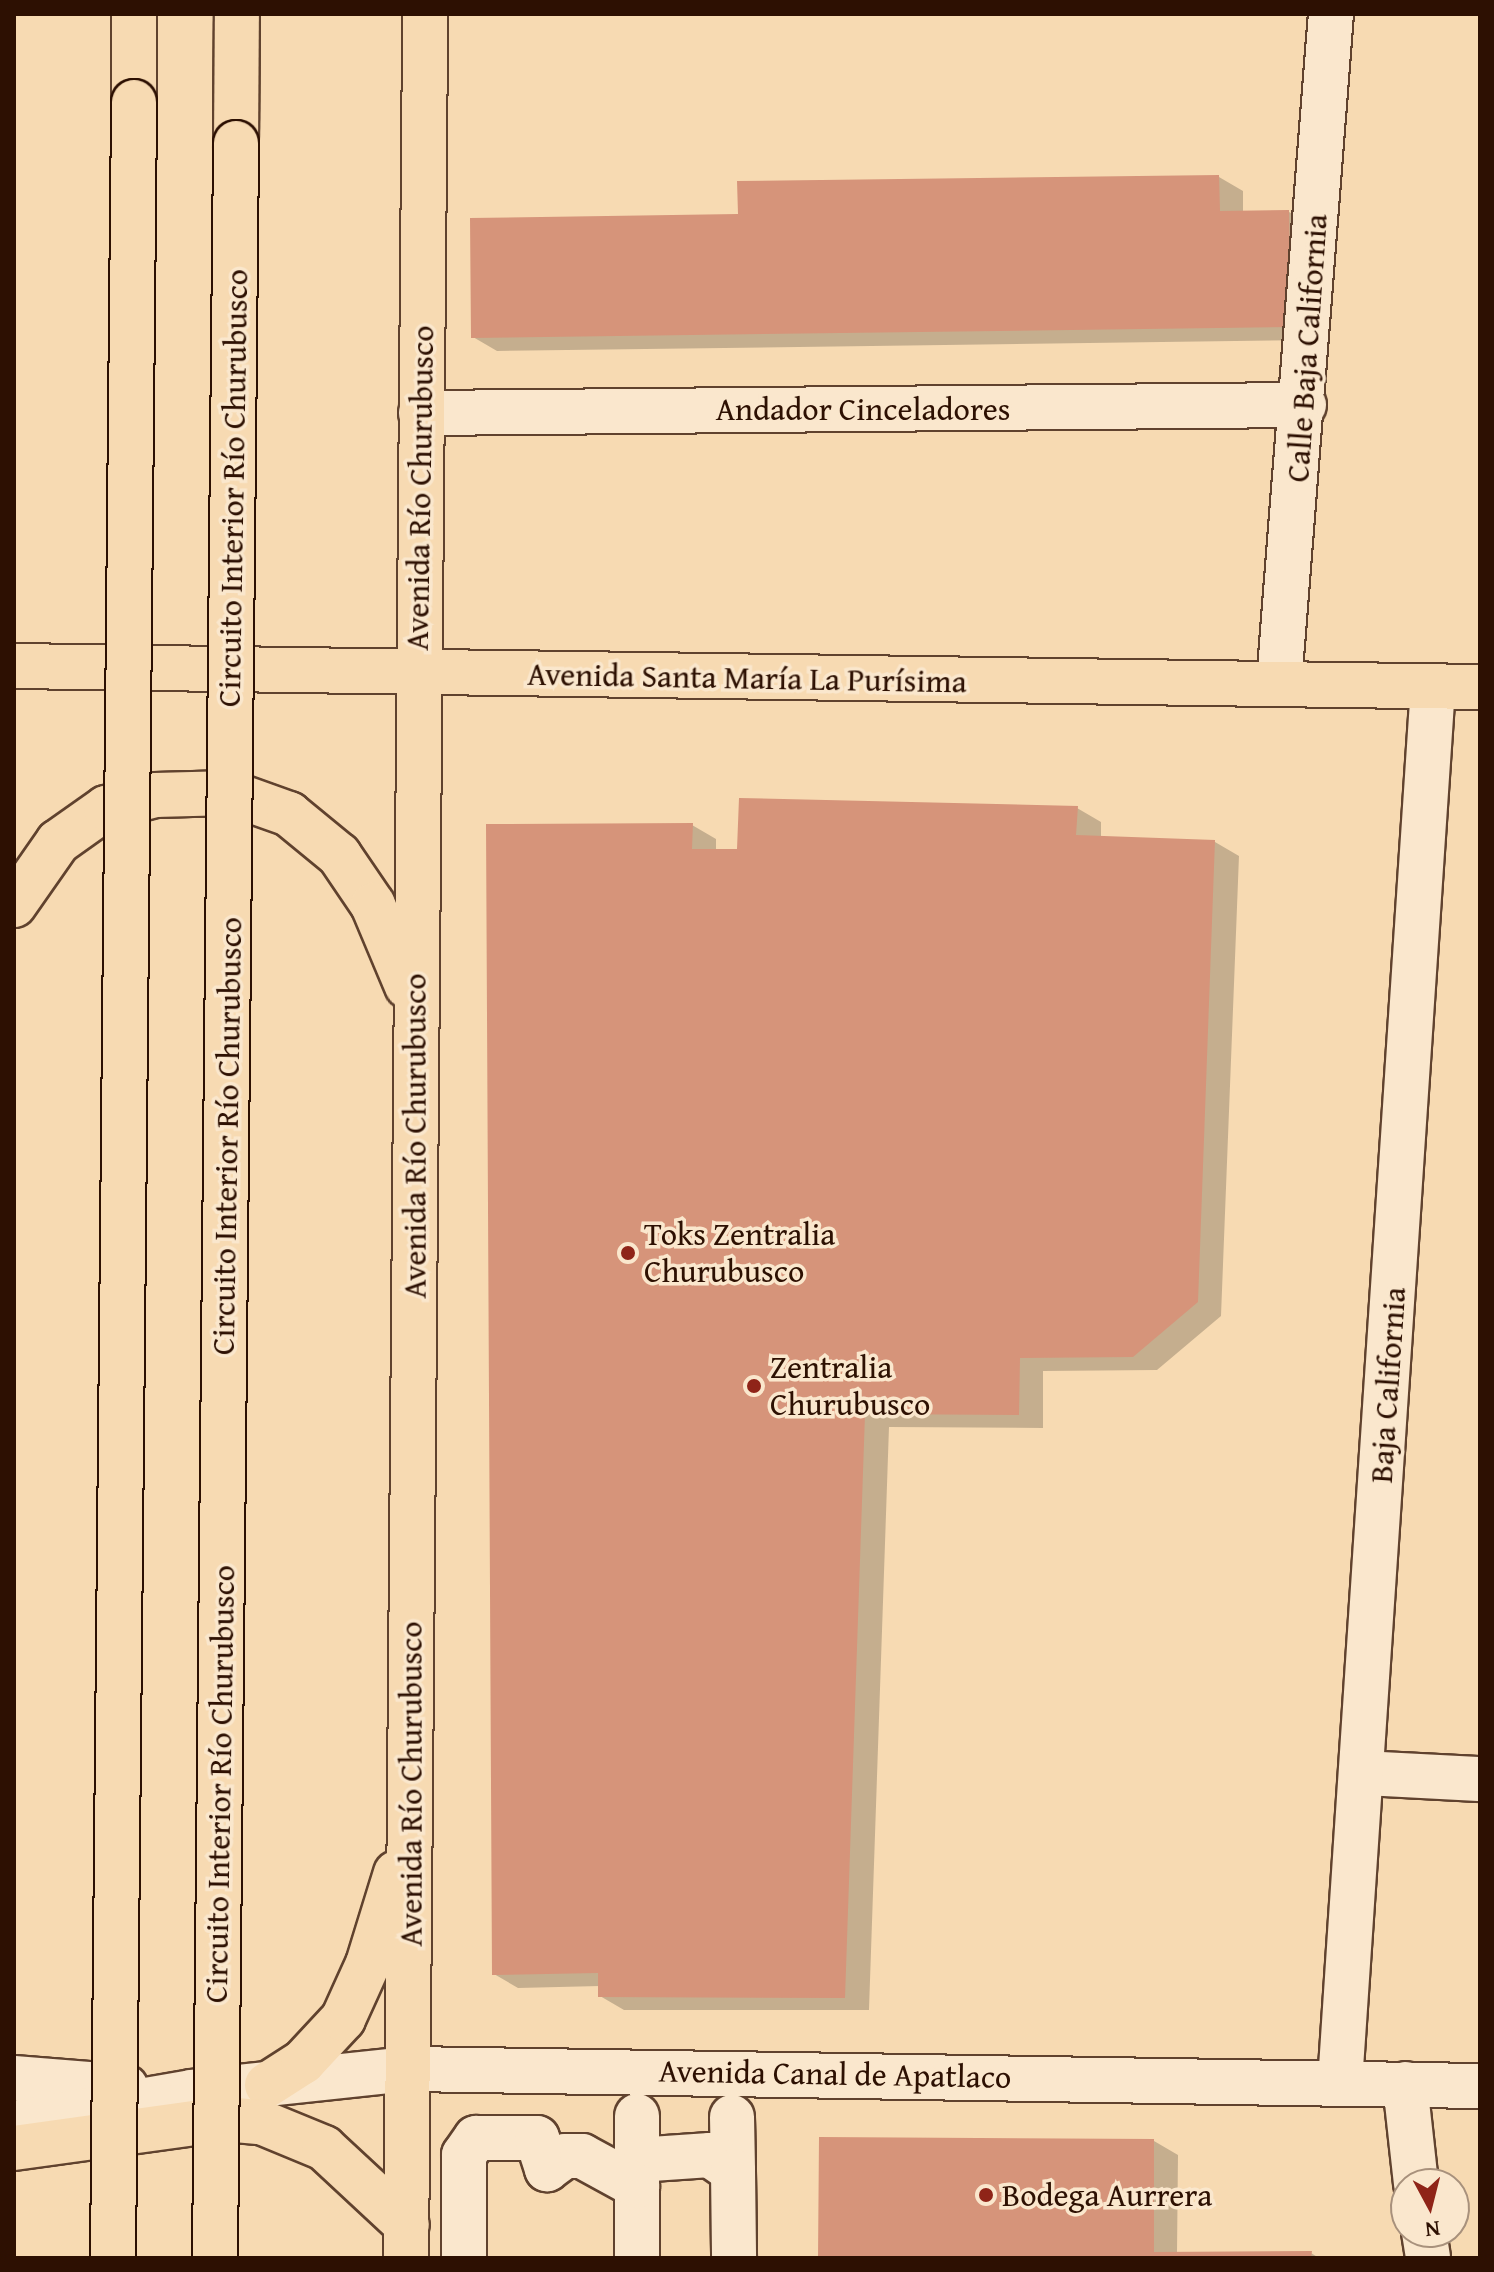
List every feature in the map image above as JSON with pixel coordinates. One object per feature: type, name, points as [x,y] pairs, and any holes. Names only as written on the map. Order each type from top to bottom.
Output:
[{"type":"main road","points":[[113,2258],[134,14]]},
{"type":"main road","name":"Circuito Interior Río Churubusco","points":[[215,2258],[237,14]]},
{"type":"main road","name":"Avenida Río Churubusco","points":[[406,2241],[425,14]]},
{"type":"main road","name":"Avenida Santa María La Purísima","points":[[14,666],[418,675],[1480,687]]},
{"type":"main road","points":[[14,905],[58,842],[106,808],[182,792],[251,797],[309,827],[353,873],[389,936],[415,1011]]},
{"type":"main road","points":[[267,2085],[303,2062],[343,2019],[368,1964],[411,1825]]},
{"type":"main road","points":[[14,2148],[224,2119],[261,2122],[324,2148],[406,2241]]},
{"type":"street","name":"Calle Baja California","points":[[1279,683],[1304,405],[1331,14]]},
{"type":"street","name":"Andador Cinceladores","points":[[421,413],[1304,405]]},
{"type":"street","name":"Baja California","points":[[1340,2083],[1364,1773],[1433,686]]},
{"type":"street","points":[[1364,1773],[1480,1779]]},
{"type":"street","name":"Avenida Canal de Apatlaco","points":[[14,2123],[192,2092],[409,2069],[1480,2086]]},
{"type":"street","name":"Avenida Canal de Apatlaco","points":[[14,2078],[192,2092]]},
{"type":"street","points":[[1405,2084],[1414,2168]]},
{"type":"street","points":[[637,2116],[637,2258]]},
{"type":"street","points":[[732,2117],[734,2258]]},
{"type":"street","points":[[464,2258],[464,2155],[476,2138],[537,2138],[547,2169],[565,2156],[582,2156],[637,2173],[710,2155],[733,2171]]},
{"type":"building","points":[[1219,175],[1220,211],[1289,210],[1291,327],[471,338],[470,218],[738,214],[737,181]]},
{"type":"building","name":"Zentralia Churubusco","points":[[739,798],[1078,806],[1076,835],[1215,840],[1198,1302],[1133,1357],[1020,1358],[1019,1415],[865,1414],[845,1998],[598,1997],[598,1973],[492,1975],[486,824],[693,823],[692,849],[737,849]]},
{"type":"building","name":"Bodega Aurrera","points":[[819,2137],[1154,2139],[1154,2252],[1312,2251],[1311,2258],[818,2258]]},
{"type":"place","name":"Toks Zentralia Churubusco","points":[[628,1253]]},
{"type":"place","name":"Zentralia Churubusco","points":[[754,1386]]},
{"type":"place","name":"Bodega Aurrera","points":[[986,2195]]}]
